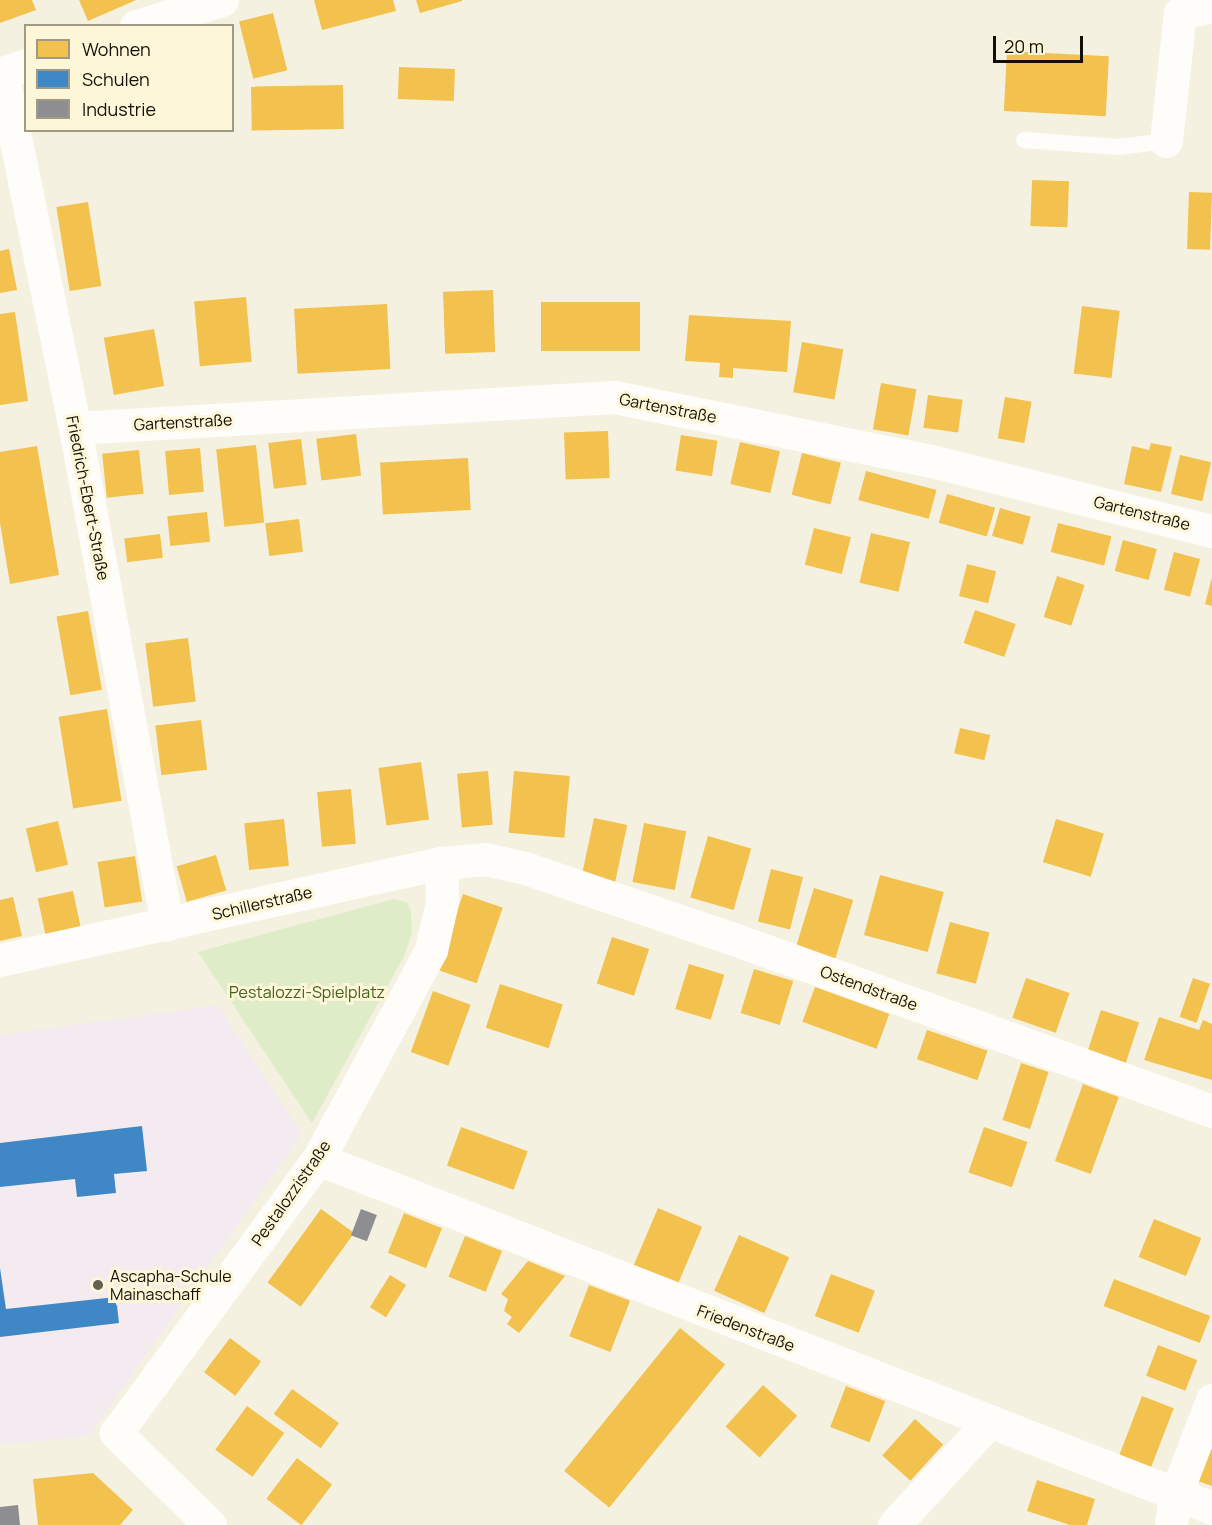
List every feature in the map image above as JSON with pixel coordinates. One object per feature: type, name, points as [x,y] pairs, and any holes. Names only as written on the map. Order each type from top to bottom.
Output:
[{"type":"street","points":[[154,14],[222,0]]},
{"type":"street","points":[[1166,141],[1180,13],[1212,6]]},
{"type":"street","name":"Friedrich-Ebert-Straße","points":[[9,71],[167,925]]},
{"type":"street","name":"Gartenstraße","points":[[75,428],[614,397],[931,461],[1212,531]]},
{"type":"street","name":"Schillerstraße","points":[[0,960],[167,925],[441,862],[485,859],[525,868]]},
{"type":"street","name":"Pestalozzistraße","points":[[210,1525],[116,1433],[318,1159],[431,950],[442,902],[441,862]]},
{"type":"street","name":"Ostendstraße","points":[[525,868],[1212,1110]]},
{"type":"street","name":"Friedenstraße","points":[[318,1159],[988,1423],[1173,1510],[1212,1508]]},
{"type":"street","points":[[1173,1510],[1212,1400]]},
{"type":"street","points":[[894,1525],[988,1423]]},
{"type":"lane","points":[[1024,140],[1118,147],[1166,141]]},
{"type":"shaded area","name":"Ascapha-Schule Mainaschaff","points":[[218,1005],[302,1134],[89,1436],[0,1445],[0,1035]]},
{"type":"green space","name":"Pestalozzi-Spielplatz","points":[[394,899],[407,902],[411,911],[412,933],[404,956],[312,1123],[198,952]]},
{"type":"building: Wohnen","points":[[0,0],[32,0],[36,10],[0,23]]},
{"type":"building: Wohnen","points":[[79,0],[136,0],[88,21]]},
{"type":"building: Wohnen","points":[[314,0],[393,0],[396,11],[322,30]]},
{"type":"building: Wohnen","points":[[416,0],[462,0],[462,1],[420,13]]},
{"type":"building: Wohnen","points":[[273,13],[287,70],[253,79],[239,21]]},
{"type":"building: Wohnen","points":[[1007,51],[1109,56],[1106,116],[1004,111]]},
{"type":"building: Wohnen","points":[[399,67],[455,69],[454,101],[398,99]]},
{"type":"building: Wohnen","points":[[343,85],[344,129],[252,131],[251,87]]},
{"type":"building: Wohnen","points":[[1032,180],[1069,181],[1067,227],[1030,226]]},
{"type":"building: Wohnen","points":[[1189,192],[1212,193],[1210,250],[1187,249]]},
{"type":"building: Wohnen","points":[[88,202],[101,286],[70,291],[56,207]]},
{"type":"building: Wohnen","points":[[9,249],[17,290],[0,293],[0,251]]},
{"type":"building: Wohnen","points":[[493,290],[495,352],[445,354],[443,292]]},
{"type":"building: Wohnen","points":[[246,297],[252,362],[200,366],[194,302]]},
{"type":"building: Wohnen","points":[[541,302],[640,302],[640,351],[541,351]]},
{"type":"building: Wohnen","points":[[387,304],[390,369],[298,374],[294,309]]},
{"type":"building: Wohnen","points":[[1082,306],[1120,311],[1111,378],[1074,373]]},
{"type":"building: Wohnen","points":[[15,312],[28,401],[0,405],[0,314]]},
{"type":"building: Wohnen","points":[[689,315],[791,321],[787,372],[733,368],[733,378],[719,377],[720,363],[685,361]]},
{"type":"building: Wohnen","points":[[154,329],[164,386],[114,395],[104,338]]},
{"type":"building: Wohnen","points":[[802,342],[843,349],[835,400],[793,392]]},
{"type":"building: Wohnen","points":[[881,383],[916,389],[908,436],[873,429]]},
{"type":"building: Wohnen","points":[[928,395],[963,400],[958,433],[923,428]]},
{"type":"building: Wohnen","points":[[1005,397],[1032,402],[1024,443],[998,438]]},
{"type":"building: Wohnen","points":[[608,431],[610,478],[566,480],[564,433]]},
{"type":"building: Wohnen","points":[[356,434],[361,476],[321,481],[316,439]]},
{"type":"building: Wohnen","points":[[681,435],[718,441],[712,476],[675,471]]},
{"type":"building: Wohnen","points":[[301,439],[307,485],[274,489],[268,443]]},
{"type":"building: Wohnen","points":[[740,442],[780,451],[770,493],[730,484]]},
{"type":"building: Wohnen","points":[[1151,443],[1172,447],[1161,492],[1124,484],[1132,446],[1149,450]]},
{"type":"building: Wohnen","points":[[256,445],[264,523],[224,527],[216,449]]},
{"type":"building: Wohnen","points":[[37,446],[59,575],[10,584],[0,523],[0,452]]},
{"type":"building: Wohnen","points":[[200,448],[204,492],[169,495],[165,451]]},
{"type":"building: Wohnen","points":[[139,450],[144,494],[107,498],[102,454]]},
{"type":"building: Wohnen","points":[[802,453],[841,463],[830,504],[792,495]]},
{"type":"building: Wohnen","points":[[1180,455],[1211,462],[1202,501],[1171,494]]},
{"type":"building: Wohnen","points":[[468,458],[471,510],[383,515],[380,463]]},
{"type":"building: Wohnen","points":[[866,471],[937,490],[929,519],[858,500]]},
{"type":"building: Wohnen","points":[[947,494],[995,508],[987,537],[939,523]]},
{"type":"building: Wohnen","points":[[1000,508],[1031,517],[1023,545],[992,536]]},
{"type":"building: Wohnen","points":[[207,512],[210,542],[170,546],[167,516]]},
{"type":"building: Wohnen","points":[[299,519],[303,552],[269,556],[265,523]]},
{"type":"building: Wohnen","points":[[1058,523],[1111,536],[1104,565],[1051,552]]},
{"type":"building: Wohnen","points":[[814,528],[851,537],[842,574],[805,565]]},
{"type":"building: Wohnen","points":[[871,533],[910,542],[899,592],[860,583]]},
{"type":"building: Wohnen","points":[[160,534],[163,558],[127,562],[124,538]]},
{"type":"building: Wohnen","points":[[1123,540],[1157,549],[1149,580],[1115,571]]},
{"type":"building: Wohnen","points":[[1174,552],[1200,559],[1190,597],[1164,590]]},
{"type":"building: Wohnen","points":[[967,564],[996,571],[988,603],[959,596]]},
{"type":"building: Wohnen","points":[[1057,576],[1085,585],[1071,626],[1044,617]]},
{"type":"building: Wohnen","points":[[1212,577],[1212,606],[1205,604]]},
{"type":"building: Wohnen","points":[[975,610],[1016,624],[1004,657],[964,643]]},
{"type":"building: Wohnen","points":[[88,611],[102,690],[70,695],[56,617]]},
{"type":"building: Wohnen","points":[[188,638],[196,702],[153,707],[145,643]]},
{"type":"building: Wohnen","points":[[107,709],[122,801],[73,809],[59,717]]},
{"type":"building: Wohnen","points":[[201,720],[207,770],[161,775],[155,726]]},
{"type":"building: Wohnen","points":[[960,728],[990,735],[984,760],[954,753]]},
{"type":"building: Wohnen","points":[[421,762],[429,819],[386,825],[378,768]]},
{"type":"building: Wohnen","points":[[488,771],[493,825],[462,827],[457,774]]},
{"type":"building: Wohnen","points":[[514,771],[570,776],[564,838],[509,833]]},
{"type":"building: Wohnen","points":[[351,789],[356,844],[322,847],[317,792]]},
{"type":"building: Wohnen","points":[[594,818],[627,825],[615,884],[582,877]]},
{"type":"building: Wohnen","points":[[284,819],[289,866],[249,870],[244,823]]},
{"type":"building: Wohnen","points":[[1056,819],[1104,834],[1091,877],[1043,862]]},
{"type":"building: Wohnen","points":[[58,821],[68,865],[36,872],[26,828]]},
{"type":"building: Wohnen","points":[[644,823],[686,831],[675,890],[633,882]]},
{"type":"building: Wohnen","points":[[708,836],[751,848],[734,910],[690,898]]},
{"type":"building: Wohnen","points":[[216,855],[226,891],[187,902],[177,866]]},
{"type":"building: Wohnen","points":[[135,856],[142,901],[105,907],[97,862]]},
{"type":"building: Wohnen","points":[[771,869],[803,877],[790,929],[758,921]]},
{"type":"building: Wohnen","points":[[880,875],[944,892],[928,952],[864,935]]},
{"type":"building: Wohnen","points":[[814,888],[853,900],[835,960],[796,948]]},
{"type":"building: Wohnen","points":[[73,891],[81,928],[46,936],[38,898]]},
{"type":"building: Wohnen","points":[[463,894],[503,908],[477,983],[437,970]]},
{"type":"building: Wohnen","points":[[13,897],[22,936],[0,941],[0,900]]},
{"type":"building: Wohnen","points":[[950,922],[990,933],[976,984],[936,973]]},
{"type":"building: Wohnen","points":[[612,937],[649,949],[634,996],[597,984]]},
{"type":"building: Wohnen","points":[[689,964],[724,975],[711,1020],[675,1009]]},
{"type":"building: Wohnen","points":[[754,969],[793,981],[780,1025],[741,1013]]},
{"type":"building: Wohnen","points":[[1026,978],[1069,993],[1056,1033],[1012,1018]]},
{"type":"building: Wohnen","points":[[1193,978],[1210,984],[1197,1023],[1180,1017]]},
{"type":"building: Wohnen","points":[[500,984],[563,1004],[549,1048],[486,1028]]},
{"type":"building: Wohnen","points":[[815,987],[889,1014],[877,1049],[802,1022]]},
{"type":"building: Wohnen","points":[[433,991],[471,1005],[448,1066],[411,1052]]},
{"type":"building: Wohnen","points":[[1101,1010],[1139,1022],[1125,1065],[1087,1053]]},
{"type":"building: Wohnen","points":[[1159,1017],[1199,1030],[1203,1020],[1212,1024],[1212,1080],[1144,1060]]},
{"type":"building: Wohnen","points":[[927,1030],[988,1051],[977,1080],[917,1059]]},
{"type":"building: Wohnen","points":[[1021,1063],[1049,1072],[1030,1129],[1002,1120]]},
{"type":"building: Wohnen","points":[[1083,1084],[1119,1097],[1091,1174],[1055,1161]]},
{"type":"building: Wohnen","points":[[461,1127],[528,1151],[514,1190],[447,1166]]},
{"type":"building: Wohnen","points":[[984,1127],[1027,1142],[1012,1187],[968,1172]]},
{"type":"building: Wohnen","points":[[658,1208],[702,1227],[678,1285],[633,1266]]},
{"type":"building: Wohnen","points":[[321,1209],[354,1233],[301,1307],[268,1283]]},
{"type":"building: Wohnen","points":[[404,1213],[442,1228],[426,1268],[388,1253]]},
{"type":"building: Wohnen","points":[[1154,1219],[1201,1238],[1186,1276],[1139,1257]]},
{"type":"building: Wohnen","points":[[739,1235],[789,1257],[764,1313],[714,1291]]},
{"type":"building: Wohnen","points":[[465,1236],[502,1251],[486,1292],[449,1277]]},
{"type":"building: Wohnen","points":[[528,1261],[565,1276],[519,1333],[507,1324],[512,1317],[504,1311],[508,1299],[501,1294]]},
{"type":"building: Wohnen","points":[[831,1274],[875,1291],[859,1333],[815,1316]]},
{"type":"building: Wohnen","points":[[390,1275],[406,1285],[386,1317],[370,1307]]},
{"type":"building: Wohnen","points":[[1114,1279],[1210,1316],[1200,1343],[1104,1306]]},
{"type":"building: Wohnen","points":[[589,1285],[630,1301],[610,1352],[569,1336]]},
{"type":"building: Wohnen","points":[[680,1328],[725,1365],[609,1507],[564,1471]]},
{"type":"building: Wohnen","points":[[230,1338],[261,1361],[235,1396],[204,1372]]},
{"type":"building: Wohnen","points":[[1158,1345],[1197,1360],[1185,1391],[1146,1376]]},
{"type":"building: Wohnen","points":[[763,1385],[797,1416],[760,1457],[726,1427]]},
{"type":"building: Wohnen","points":[[846,1386],[885,1401],[869,1442],[830,1427]]},
{"type":"building: Wohnen","points":[[292,1389],[339,1423],[321,1448],[274,1414]]},
{"type":"building: Wohnen","points":[[1142,1396],[1174,1408],[1149,1474],[1117,1461]]},
{"type":"building: Wohnen","points":[[247,1406],[284,1433],[252,1477],[215,1450]]},
{"type":"building: Wohnen","points":[[915,1419],[943,1444],[910,1481],[882,1455]]},
{"type":"building: Wohnen","points":[[1212,1446],[1212,1486],[1198,1481]]},
{"type":"building: Wohnen","points":[[297,1458],[332,1484],[302,1525],[266,1499]]},
{"type":"building: Wohnen","points":[[93,1473],[133,1510],[120,1525],[38,1525],[33,1479]]},
{"type":"building: Wohnen","points":[[1037,1480],[1095,1499],[1087,1525],[1070,1525],[1027,1511]]},
{"type":"building: Schulen","points":[[142,1126],[147,1171],[114,1174],[116,1193],[77,1197],[75,1179],[0,1187],[0,1143]]},
{"type":"building: Schulen","points":[[0,1268],[6,1309],[116,1297],[119,1323],[0,1337]]},
{"type":"building: Industrie","points":[[361,1209],[377,1215],[367,1241],[351,1235]]},
{"type":"building: Industrie","points":[[18,1505],[20,1525],[0,1525],[0,1507]]},
{"type":"place","name":"Ascapha-Schule Mainaschaff","points":[[98,1285]]}]
